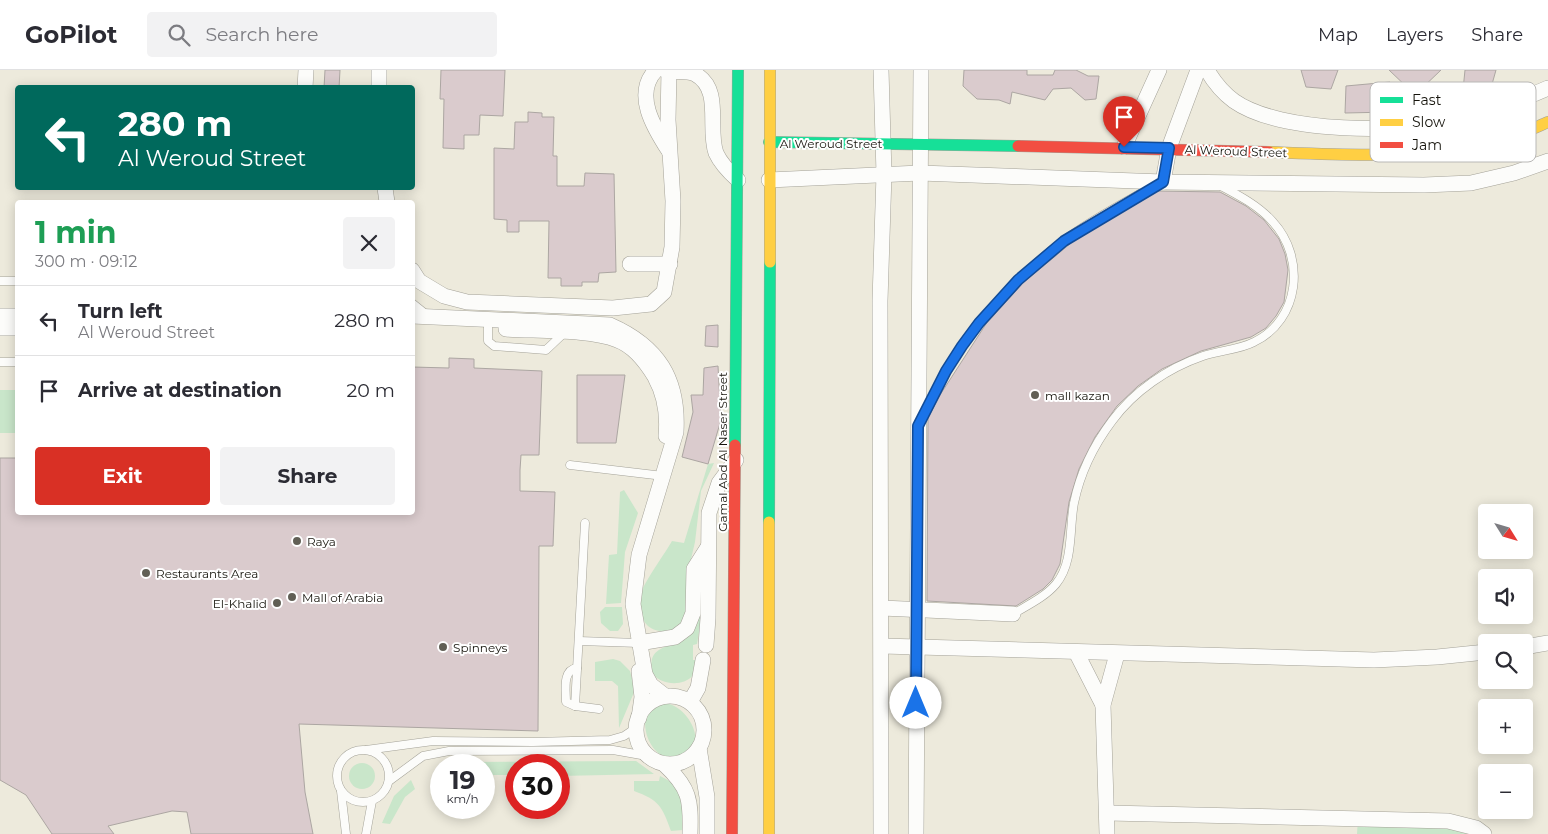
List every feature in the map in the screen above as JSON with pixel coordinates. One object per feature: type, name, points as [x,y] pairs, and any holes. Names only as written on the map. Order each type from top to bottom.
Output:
[{"type":"main road","name":"Gamal Abd Al Naser Street","points":[[732,834],[738,70]]},
{"type":"main road","points":[[769,834],[770,70]]},
{"type":"main road","name":"Al Weroud Street","points":[[1536,127],[1548,122]]},
{"type":"main road","name":"Al Weroud Street","points":[[769,142],[1169,148],[1370,155]]},
{"type":"street","points":[[305,85],[306,70]]},
{"type":"street","points":[[379,70],[380,85]]},
{"type":"street","points":[[415,275],[419,281],[444,296],[467,302],[613,308],[651,304],[664,292],[670,264],[674,201],[664,70]]},
{"type":"street","points":[[670,152],[658,133],[647,108],[648,80],[664,70],[688,71],[706,83],[711,96],[716,152],[724,166],[738,180]]},
{"type":"street","points":[[881,834],[880,301],[884,174],[882,70]]},
{"type":"street","points":[[916,834],[921,70]]},
{"type":"street","points":[[1124,147],[1158,70]]},
{"type":"street","points":[[1163,182],[1169,148],[1198,70]]},
{"type":"street","points":[[1206,70],[1215,84],[1235,101],[1258,113],[1307,124],[1370,129]]},
{"type":"street","points":[[1536,93],[1548,88]]},
{"type":"street","points":[[769,180],[920,173],[1163,182],[1424,185],[1471,183],[1514,174],[1548,161]]},
{"type":"street","points":[[630,264],[670,264]]},
{"type":"street","points":[[0,316],[15,316]]},
{"type":"street","points":[[415,316],[595,335],[618,340],[638,354],[652,372],[663,394],[667,420],[666,435],[629,573],[627,605],[636,643],[648,680],[655,690],[666,696]]},
{"type":"street","points":[[415,326],[488,323],[610,325],[628,333],[644,344],[657,358],[668,375],[674,393],[677,412],[676,432],[636,568],[633,604],[641,687],[637,723],[640,748],[647,756],[664,764],[682,782],[687,791],[690,801],[690,834]]},
{"type":"street","points":[[0,328],[15,328]]},
{"type":"street","points":[[706,645],[711,503],[719,483],[736,460]]},
{"type":"street","points":[[636,643],[675,637],[686,628],[693,613],[694,569],[708,547]]},
{"type":"street","points":[[882,608],[917,608],[1013,614]]},
{"type":"street","points":[[1533,646],[1548,643]]},
{"type":"street","points":[[882,646],[1374,660],[1478,653]]},
{"type":"street","points":[[1076,652],[1103,705]]},
{"type":"street","points":[[1107,834],[1108,813],[1103,705],[1117,654]]},
{"type":"street","points":[[690,702],[698,688],[703,660]]},
{"type":"street","points":[[637,723],[645,708],[654,700],[666,696],[678,697],[690,702],[697,709],[704,723],[704,739],[699,748],[684,762],[664,764]]},
{"type":"street","points":[[699,748],[707,797],[707,834]]},
{"type":"street","points":[[1108,813],[1448,821],[1476,828],[1484,834]]},
{"type":"street","points":[[1357,834],[1358,819]]},
{"type":"lane","points":[[918,426],[946,371],[962,346],[979,323],[1018,280],[1070,236],[1163,182]]},
{"type":"lane","points":[[1013,614],[1048,592],[1062,574],[1067,563],[1074,502],[1085,468],[1102,436],[1124,407],[1150,384],[1185,363],[1254,342],[1274,327],[1287,308],[1295,286],[1295,273],[1292,256],[1285,239],[1275,224],[1262,211],[1215,182]]},
{"type":"lane","points":[[0,280],[15,281]]},
{"type":"lane","points":[[415,305],[429,316]]},
{"type":"lane","points":[[0,362],[15,362]]},
{"type":"lane","points":[[570,465],[655,475]]},
{"type":"lane","points":[[585,523],[577,668],[570,670],[567,677],[566,702],[575,706],[599,709]]},
{"type":"lane","points":[[579,641],[636,643]]},
{"type":"lane","points":[[346,834],[341,791],[337,783],[339,766],[350,754],[433,741],[533,742],[610,740],[624,736],[637,723]]},
{"type":"lane","points":[[366,750],[374,753],[386,764],[389,781]]},
{"type":"lane","points":[[341,791],[355,801],[372,801],[380,796],[389,781],[423,756],[449,751],[613,750],[647,756]]},
{"type":"lane","points":[[366,834],[372,801]]},
{"type":"green space","points":[[0,390],[15,390],[15,433],[0,433]]},
{"type":"green space","points":[[714,463],[701,491],[695,542],[688,572],[687,616],[678,629],[660,631],[653,629],[643,620],[641,613],[642,590],[672,541],[684,543],[708,464]]},
{"type":"green space","points":[[624,490],[638,513],[625,552],[621,603],[606,604],[609,555],[617,554],[620,492]]},
{"type":"green space","points":[[698,569],[701,620],[697,644],[693,645],[693,660],[699,660],[694,673],[689,679],[678,683],[667,682],[653,674],[652,662],[654,655],[660,649],[685,638],[698,621]]},
{"type":"green space","points":[[605,607],[622,607],[623,624],[618,631],[610,631],[601,623],[600,612]]},
{"type":"green space","points":[[613,659],[620,661],[630,671],[635,690],[619,728],[618,686],[612,681],[595,681],[595,662]]},
{"type":"green space","points":[[666,703],[682,711],[693,727],[695,744],[691,751],[683,757],[672,759],[662,756],[653,748],[648,737],[645,726],[647,715],[654,707]]},
{"type":"green space","points":[[570,761],[636,761],[654,774],[570,776]]},
{"type":"green space","points":[[495,762],[505,762],[505,775],[495,775]]},
{"type":"green space","points":[[362,763],[371,767],[375,776],[371,785],[362,789],[353,785],[349,776],[353,767]]},
{"type":"green space","points":[[660,776],[668,780],[679,792],[683,805],[683,830],[671,831],[659,805],[634,791],[634,781],[659,781]]},
{"type":"green space","points":[[411,780],[415,789],[405,797],[390,824],[382,823],[394,796]]},
{"type":"green space","points":[[1358,819],[1448,821],[1484,834],[1357,834]]},
{"type":"building","points":[[325,70],[340,70],[339,85],[324,85]]},
{"type":"building","points":[[441,70],[505,70],[503,116],[480,115],[479,135],[464,135],[464,149],[443,148],[444,99],[440,99]]},
{"type":"building","points":[[964,70],[1027,70],[1027,75],[1053,75],[1055,70],[1076,70],[1088,76],[1099,76],[1096,99],[1085,100],[1071,88],[1053,89],[1045,100],[1012,92],[1010,104],[999,100],[977,99],[963,86]]},
{"type":"building","points":[[1301,70],[1338,70],[1331,89],[1306,87]]},
{"type":"building","points":[[1389,70],[1441,70],[1428,82],[1402,82]]},
{"type":"building","points":[[1465,70],[1496,70],[1493,82],[1464,82]]},
{"type":"building","points":[[1370,84],[1370,112],[1345,113],[1346,86]]},
{"type":"building","points":[[528,112],[542,113],[542,117],[554,117],[553,156],[557,156],[557,186],[584,186],[585,173],[614,174],[616,272],[599,273],[598,282],[582,282],[582,286],[561,286],[561,278],[548,278],[549,221],[519,221],[519,232],[507,232],[507,220],[494,219],[494,148],[514,149],[515,122],[528,122]]},
{"type":"building","name":"mall kazan","points":[[1156,191],[1220,192],[1246,206],[1264,220],[1279,239],[1285,254],[1288,270],[1284,302],[1266,328],[1251,337],[1201,351],[1162,369],[1138,386],[1117,406],[1095,437],[1079,469],[1069,502],[1060,564],[1052,580],[1043,589],[1016,606],[927,601],[928,418],[940,395],[986,324],[1023,283],[1077,238]]},
{"type":"building","points":[[718,325],[718,347],[705,346],[706,326]]},
{"type":"building","name":"Mall of Arabia","points":[[449,358],[474,359],[474,368],[542,371],[539,455],[521,455],[520,470],[520,491],[555,492],[553,546],[539,546],[538,731],[299,724],[305,792],[313,834],[191,834],[187,812],[172,811],[108,826],[114,834],[52,834],[26,795],[0,780],[0,458],[15,458],[15,515],[415,515],[415,367],[449,368]]},
{"type":"building","points":[[718,366],[721,420],[708,464],[682,457],[693,412],[691,395],[703,395],[704,368]]},
{"type":"building","points":[[577,375],[625,375],[616,443],[577,443]]},
{"type":"traffic: fast","points":[[735,445],[738,70]]},
{"type":"traffic: fast","points":[[769,142],[1018,146]]},
{"type":"traffic: fast","points":[[769,522],[770,262]]},
{"type":"traffic: slow","points":[[770,70],[770,262]]},
{"type":"traffic: slow","points":[[1536,127],[1548,122]]},
{"type":"traffic: slow","points":[[1269,152],[1370,155]]},
{"type":"traffic: slow","points":[[769,522],[769,834]]},
{"type":"traffic: jam","points":[[1018,146],[1269,152]]},
{"type":"traffic: jam","points":[[732,834],[735,445]]},
{"type":"place","name":"mall kazan","points":[[1035,395]]},
{"type":"place","name":"Raya","points":[[297,541]]},
{"type":"place","name":"Restaurants Area","points":[[146,573]]},
{"type":"place","name":"Mall of Arabia","points":[[292,597]]},
{"type":"place","name":"El-Khalid","points":[[277,603]]},
{"type":"place","name":"Spinneys","points":[[443,647]]},
{"type":"route","points":[[916,703],[918,426],[946,371],[962,346],[997,301],[1018,280],[1040,259],[1089,224],[1163,182],[1169,148],[1124,147]]}]
